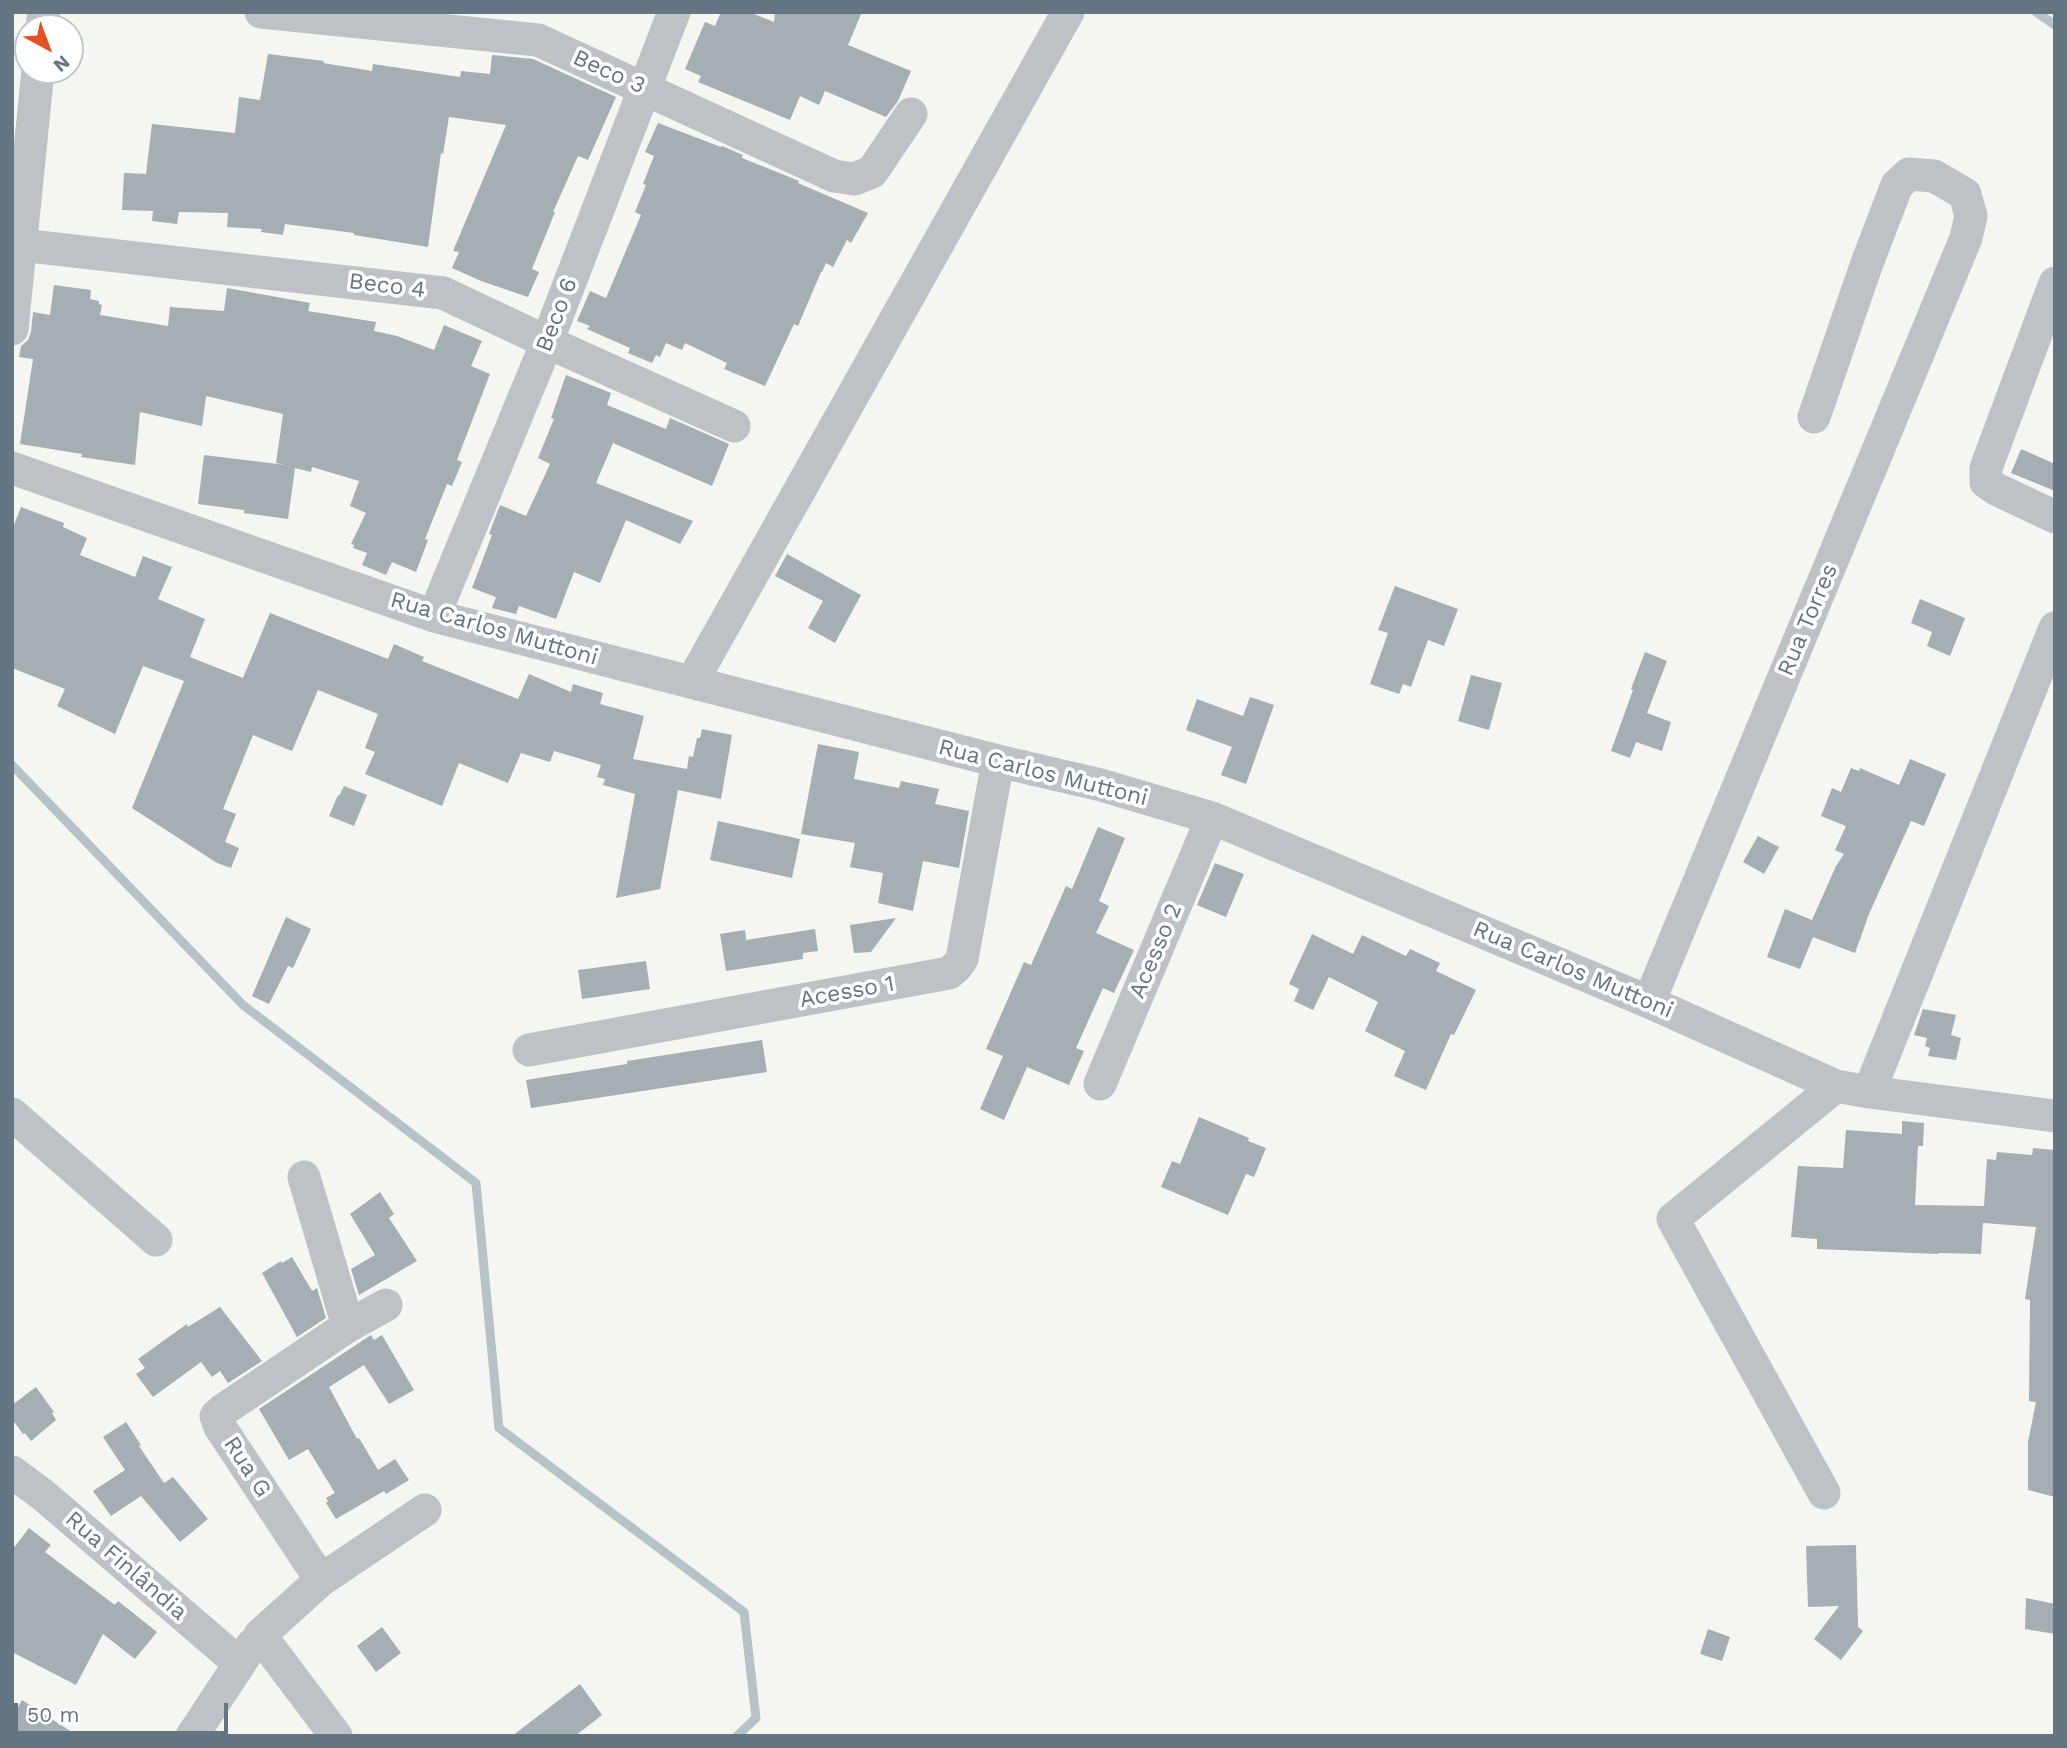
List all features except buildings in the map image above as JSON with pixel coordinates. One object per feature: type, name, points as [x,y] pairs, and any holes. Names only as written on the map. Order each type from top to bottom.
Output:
[{"type":"street","name":"Beco 3","points":[[261,12],[538,40],[834,176],[854,179],[872,172],[911,114]]},
{"type":"street","name":"Beco 6","points":[[434,616],[547,342],[674,12]]},
{"type":"street","points":[[692,682],[1068,12]]},
{"type":"street","points":[[12,329],[17,244],[36,84]]},
{"type":"street","name":"Rua Torres","points":[[1649,1002],[1966,238],[1970,216],[1965,194],[1934,176],[1909,174],[1897,185],[1814,417]]},
{"type":"street","name":"Beco 4","points":[[17,244],[443,293],[734,426]]},
{"type":"street","points":[[2055,283],[1986,468],[1986,482],[2055,517]]},
{"type":"street","name":"Rua Carlos Muttoni","points":[[12,468],[434,616],[1101,785],[1212,818],[1649,1002],[1836,1086],[2055,1116]]},
{"type":"street","points":[[1869,1092],[2055,628]]},
{"type":"street","name":"Acesso 1","points":[[529,1049],[949,973],[962,958],[998,761]]},
{"type":"street","name":"Acesso 2","points":[[1100,1084],[1212,818]]},
{"type":"street","points":[[1824,1493],[1673,1219],[1836,1086]]},
{"type":"street","points":[[12,1114],[156,1240]]},
{"type":"street","points":[[304,1177],[348,1326],[386,1305]]},
{"type":"street","name":"Rua G","points":[[321,1580],[220,1427],[216,1416],[348,1326]]},
{"type":"street","name":"Rua Finlândia","points":[[12,1472],[43,1495],[239,1663]]},
{"type":"street","points":[[192,1736],[260,1635],[321,1580],[425,1510]]},
{"type":"street","points":[[260,1635],[336,1736]]},
{"type":"waterway","points":[[2036,12],[2055,25]]},
{"type":"waterway","points":[[12,765],[243,1005],[476,1183],[499,1428],[744,1612],[756,1718],[737,1736]]}]
